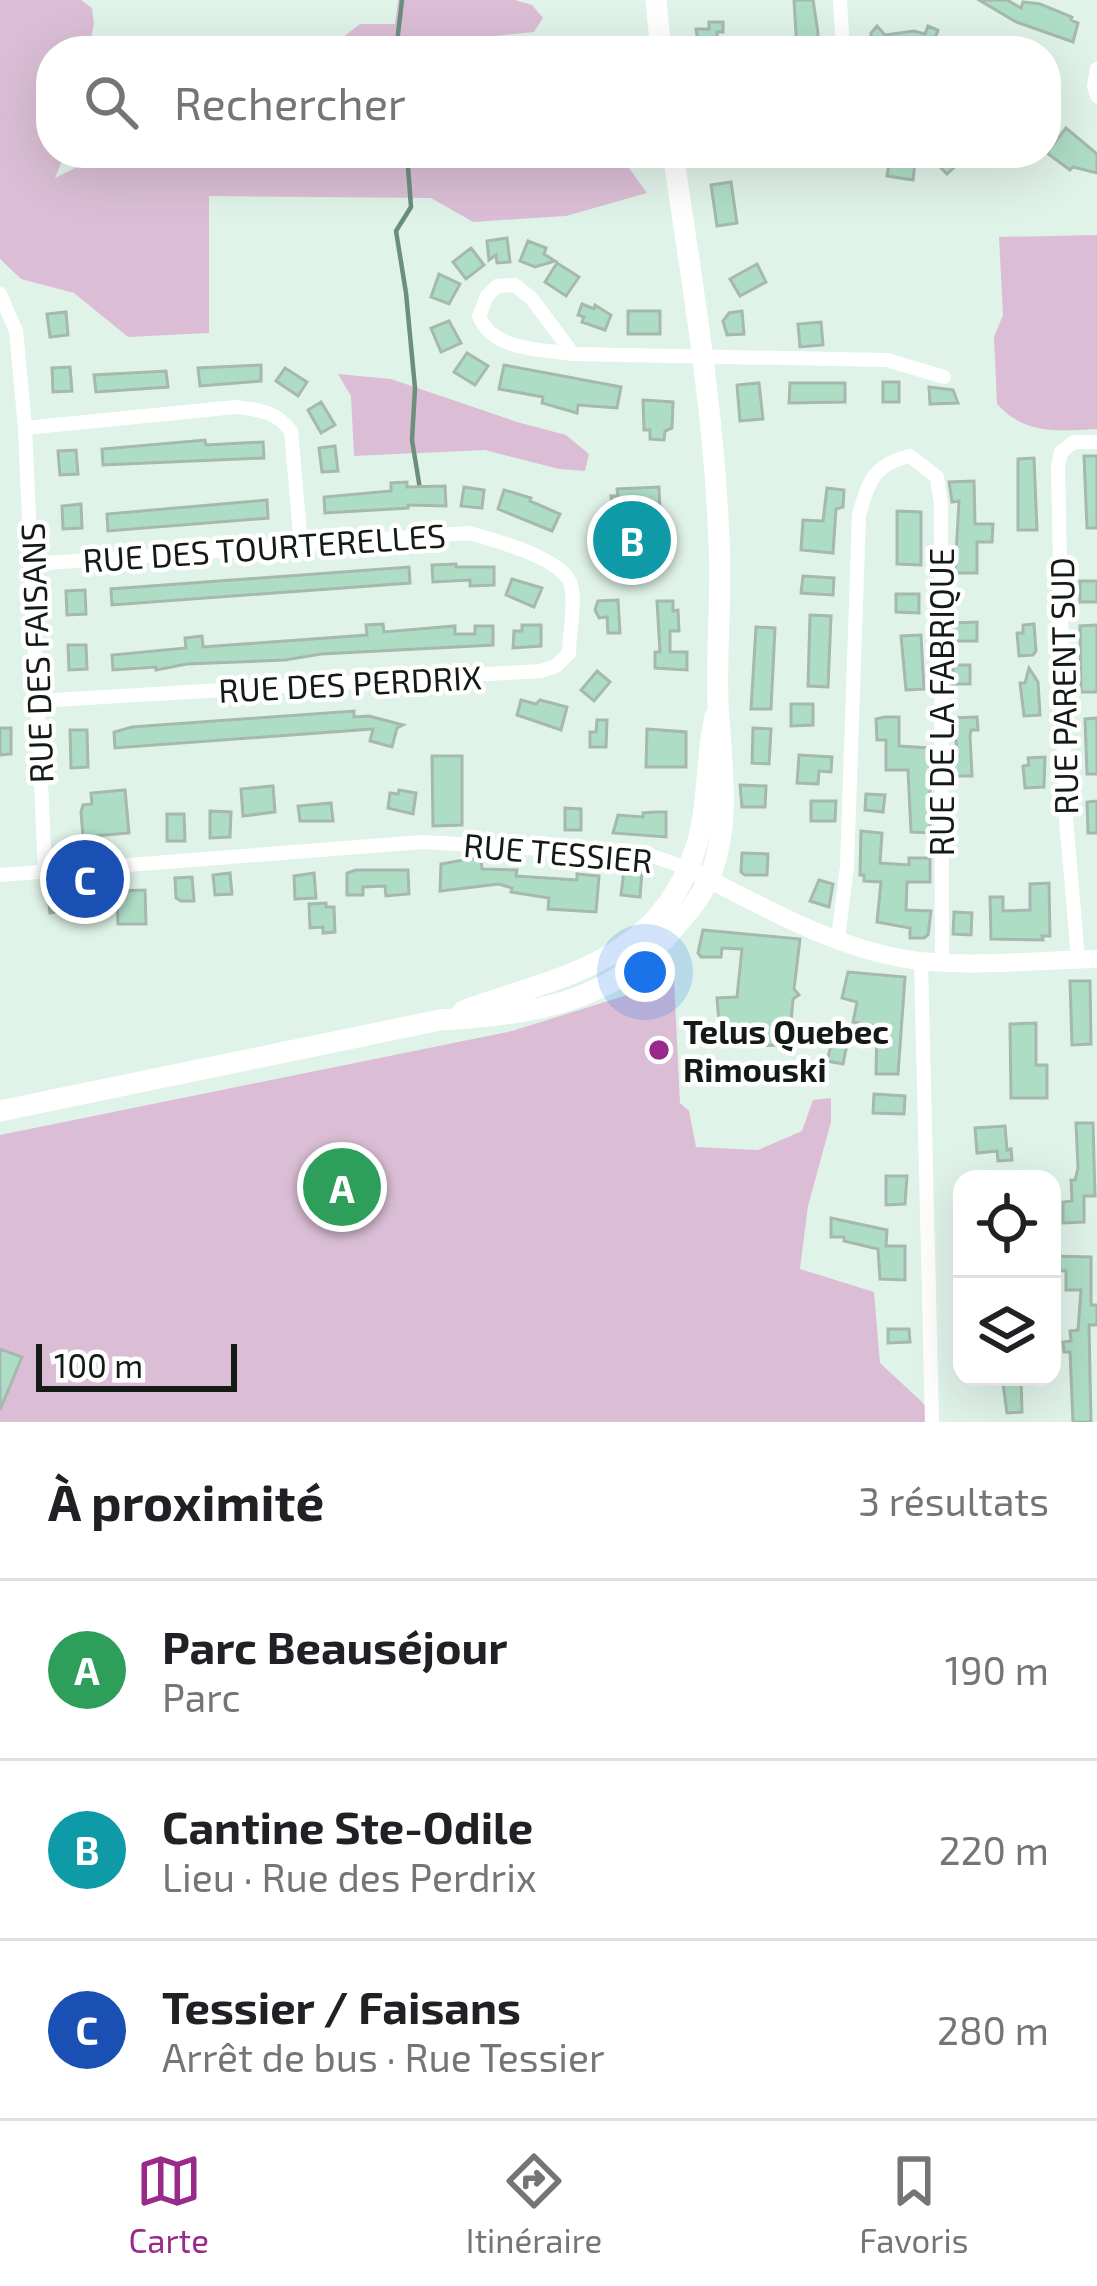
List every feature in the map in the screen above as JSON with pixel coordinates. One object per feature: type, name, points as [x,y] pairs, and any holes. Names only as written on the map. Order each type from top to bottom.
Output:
[{"type":"main road","points":[[656,0],[660,36]]},
{"type":"main road","points":[[440,1020],[502,1016],[577,998],[614,982],[650,957],[709,880],[722,815],[724,758],[718,705],[720,544],[703,357],[675,168]]},
{"type":"main road","points":[[0,1111],[440,1020],[563,980],[602,962],[647,926],[697,846],[706,755],[718,705]]},
{"type":"street","points":[[840,0],[843,36]]},
{"type":"street","points":[[1097,69],[1097,96]]},
{"type":"street","points":[[573,354],[532,299],[515,285],[497,286],[487,296],[479,316],[499,340],[573,354],[887,360],[944,377]]},
{"type":"street","name":"RUE DES FAISANS","points":[[0,294],[16,331],[25,428],[45,872]]},
{"type":"street","points":[[25,428],[236,407],[268,412],[281,418],[291,431],[301,545]]},
{"type":"street","name":"RUE PARENT SUD","points":[[1088,959],[1065,807],[1058,467],[1061,452],[1074,442],[1097,442]]},
{"type":"street","name":"RUE DE LA FABRIQUE","points":[[838,939],[847,866],[859,515],[868,480],[879,468],[910,456],[937,477],[941,504],[932,961],[932,1422]]},
{"type":"street","name":"RUE DES TOURTERELLES","points":[[33,564],[470,533],[560,568]]},
{"type":"street","name":"RUE DES PERDRIX","points":[[36,701],[541,671],[556,666],[569,653],[571,584],[560,568]]},
{"type":"street","name":"RUE TESSIER","points":[[0,875],[422,842],[649,855],[838,939],[932,961],[1088,959]]},
{"type":"shaded area","points":[[0,0],[81,0],[92,8],[91,36],[36,36],[36,168],[59,168],[55,178],[75,168],[629,168],[647,193],[566,216],[473,222],[431,198],[209,196],[209,333],[128,337],[74,293],[21,279],[0,259]]},
{"type":"shaded area","points":[[398,0],[515,0],[532,5],[543,18],[534,32],[495,36],[344,36],[360,24],[395,24]]},
{"type":"shaded area","points":[[1097,235],[1097,429],[1031,426],[997,404],[994,337],[1003,315],[999,237]]},
{"type":"shaded area","points":[[338,374],[391,379],[566,435],[589,454],[585,471],[485,450],[354,456],[351,396]]},
{"type":"shaded area","points":[[673,959],[680,1103],[689,1111],[696,1147],[758,1150],[802,1131],[813,1100],[831,1098],[831,1122],[808,1206],[800,1269],[874,1292],[880,1363],[938,1422],[0,1422],[0,1135],[512,1031],[640,991]]},
{"type":"building","points":[[794,0],[813,0],[818,36],[796,36]]},
{"type":"building","points":[[979,0],[1007,0],[1021,8],[1023,2],[1040,4],[1078,23],[1073,42],[1016,22]]},
{"type":"building","points":[[709,22],[723,22],[723,32],[717,36],[697,36],[696,29],[709,29]]},
{"type":"building","points":[[877,26],[885,35],[925,34],[928,26],[938,30],[936,36],[871,36]]},
{"type":"building","points":[[1066,128],[1097,154],[1097,173],[1070,170],[1061,163],[1061,135]]},
{"type":"building","points":[[888,168],[914,168],[913,180],[887,176]]},
{"type":"building","points":[[731,182],[737,223],[717,226],[711,185]]},
{"type":"building","points":[[507,238],[510,262],[497,263],[496,255],[489,260],[487,241]]},
{"type":"building","points":[[528,241],[546,248],[544,254],[555,261],[535,267],[520,261]]},
{"type":"building","points":[[471,248],[484,265],[466,279],[453,262]]},
{"type":"building","points":[[557,263],[579,277],[566,296],[545,282]]},
{"type":"building","points":[[757,264],[766,282],[740,296],[730,279]]},
{"type":"building","points":[[439,274],[460,284],[449,304],[431,297]]},
{"type":"building","points":[[582,304],[594,309],[595,305],[611,315],[605,330],[582,322],[584,317],[578,315]]},
{"type":"building","points":[[628,311],[660,311],[660,334],[628,334]]},
{"type":"building","points":[[742,311],[744,334],[727,335],[723,321],[729,313]]},
{"type":"building","points":[[66,312],[68,335],[50,337],[47,314]]},
{"type":"building","points":[[449,321],[461,343],[441,352],[431,328]]},
{"type":"building","points":[[821,322],[823,345],[800,347],[798,324]]},
{"type":"building","points":[[467,353],[488,366],[475,385],[454,372]]},
{"type":"building","points":[[261,365],[261,381],[200,386],[198,368]]},
{"type":"building","points":[[504,365],[621,387],[617,408],[578,405],[577,413],[542,403],[543,397],[499,389]]},
{"type":"building","points":[[70,367],[72,391],[53,392],[52,368]]},
{"type":"building","points":[[285,368],[307,382],[298,396],[276,381]]},
{"type":"building","points":[[166,371],[168,387],[96,392],[94,375]]},
{"type":"building","points":[[883,382],[899,382],[899,402],[883,402]]},
{"type":"building","points":[[759,383],[763,419],[740,421],[737,385]]},
{"type":"building","points":[[790,383],[845,383],[845,402],[789,403]]},
{"type":"building","points":[[929,387],[953,390],[958,403],[930,404]]},
{"type":"building","points":[[643,400],[673,402],[672,428],[665,431],[664,440],[650,439],[650,430],[644,430]]},
{"type":"building","points":[[321,402],[335,425],[321,433],[308,410]]},
{"type":"building","points":[[205,440],[206,445],[263,442],[264,458],[103,465],[102,449]]},
{"type":"building","points":[[335,446],[338,471],[322,472],[319,448]]},
{"type":"building","points":[[76,450],[78,474],[60,475],[58,451]]},
{"type":"building","points":[[1084,456],[1097,456],[1097,528],[1087,528]]},
{"type":"building","points":[[1034,458],[1037,530],[1018,530],[1018,459]]},
{"type":"building","points":[[974,481],[975,524],[993,524],[992,542],[977,542],[977,573],[955,573],[959,501],[952,502],[949,482]]},
{"type":"building","points":[[407,482],[407,487],[445,486],[446,506],[325,513],[324,497],[391,491],[391,483]]},
{"type":"building","points":[[464,487],[484,490],[482,508],[461,506]]},
{"type":"building","points":[[659,487],[660,510],[646,511],[647,533],[663,532],[664,549],[649,559],[609,560],[608,547],[603,549],[594,521],[613,515],[611,496],[618,496],[617,489]]},
{"type":"building","points":[[827,488],[844,490],[843,507],[836,509],[833,553],[801,550],[803,520],[823,521]]},
{"type":"building","points":[[504,490],[560,514],[552,531],[498,509]]},
{"type":"building","points":[[267,500],[268,518],[108,531],[107,514]]},
{"type":"building","points":[[81,504],[82,528],[63,529],[62,506]]},
{"type":"building","points":[[897,511],[921,512],[921,565],[897,564]]},
{"type":"building","points":[[432,565],[494,567],[494,585],[470,586],[470,580],[433,582]]},
{"type":"building","points":[[409,567],[410,583],[112,605],[111,589]]},
{"type":"building","points":[[803,576],[834,578],[833,595],[801,593]]},
{"type":"building","points":[[512,579],[542,588],[534,607],[506,595]]},
{"type":"building","points":[[1080,581],[1097,581],[1097,602],[1080,602]]},
{"type":"building","points":[[85,590],[86,614],[67,615],[66,591]]},
{"type":"building","points":[[896,594],[919,594],[919,613],[896,612]]},
{"type":"building","points":[[618,600],[620,633],[608,633],[607,617],[599,618],[595,610],[598,601]]},
{"type":"building","points":[[657,601],[673,601],[673,611],[678,610],[679,631],[670,631],[670,652],[687,652],[687,670],[655,668],[655,652],[660,652]]},
{"type":"building","points":[[810,615],[831,616],[828,687],[808,686]]},
{"type":"building","points":[[977,622],[977,641],[953,641],[952,623]]},
{"type":"building","points":[[383,624],[384,632],[455,626],[455,634],[475,634],[475,626],[493,626],[493,645],[113,670],[112,655],[186,648],[185,638],[202,636],[203,647],[367,635],[366,625]]},
{"type":"building","points":[[1034,624],[1036,651],[1019,656],[1017,633],[1023,633],[1023,625]]},
{"type":"building","points":[[522,625],[541,625],[541,646],[513,648],[514,631],[522,631]]},
{"type":"building","points":[[1097,625],[1097,692],[1081,692],[1080,626]]},
{"type":"building","points":[[756,627],[775,628],[771,709],[751,709]]},
{"type":"building","points":[[921,635],[924,689],[906,690],[901,636]]},
{"type":"building","points":[[68,645],[86,645],[87,669],[69,670]]},
{"type":"building","points":[[953,665],[970,665],[970,684],[953,684]]},
{"type":"building","points":[[1029,668],[1038,682],[1040,715],[1024,716],[1020,683],[1025,683]]},
{"type":"building","points":[[597,671],[610,682],[594,701],[581,690]]},
{"type":"building","points":[[521,700],[567,707],[561,730],[517,715]]},
{"type":"building","points":[[791,704],[813,704],[813,725],[791,726]]},
{"type":"building","points":[[354,711],[354,717],[403,725],[397,728],[392,747],[370,741],[373,729],[115,748],[114,732],[132,727]]},
{"type":"building","points":[[899,717],[899,746],[930,748],[930,833],[911,832],[908,770],[886,770],[886,740],[877,740],[876,719]]},
{"type":"building","points":[[977,717],[978,730],[971,730],[970,736],[972,776],[954,776],[953,758],[958,757],[953,718]]},
{"type":"building","points":[[1097,718],[1097,774],[1087,774],[1085,719]]},
{"type":"building","points":[[597,720],[607,720],[606,747],[590,747],[590,732],[596,732]]},
{"type":"building","points":[[0,728],[11,728],[11,754],[0,755]]},
{"type":"building","points":[[753,728],[771,729],[769,764],[752,763]]},
{"type":"building","points":[[647,729],[686,732],[686,767],[646,767]]},
{"type":"building","points":[[70,730],[87,730],[88,767],[71,768]]},
{"type":"building","points":[[799,755],[832,757],[831,772],[819,771],[818,784],[797,783]]},
{"type":"building","points":[[432,756],[462,756],[462,825],[433,826]]},
{"type":"building","points":[[1045,757],[1044,787],[1025,788],[1023,766],[1029,765],[1028,758]]},
{"type":"building","points":[[740,785],[766,786],[765,807],[742,807]]},
{"type":"building","points":[[273,786],[275,812],[243,816],[241,789]]},
{"type":"building","points":[[125,790],[129,833],[83,837],[81,812],[83,805],[92,804],[91,793]]},
{"type":"building","points":[[390,793],[416,793],[413,814],[388,808]]},
{"type":"building","points":[[866,794],[885,795],[883,812],[865,810]]},
{"type":"building","points":[[811,801],[836,801],[835,821],[811,821]]},
{"type":"building","points":[[1097,801],[1097,833],[1088,833],[1087,802]]},
{"type":"building","points":[[331,803],[333,821],[300,821],[298,806]]},
{"type":"building","points":[[565,808],[581,809],[581,830],[565,830]]},
{"type":"building","points":[[210,811],[231,812],[230,837],[210,838]]},
{"type":"building","points":[[666,812],[666,837],[613,833],[618,815]]},
{"type":"building","points":[[167,814],[184,814],[185,841],[167,841]]},
{"type":"building","points":[[861,831],[882,833],[880,863],[909,865],[909,858],[930,858],[930,882],[907,882],[906,910],[931,911],[924,938],[910,938],[910,928],[877,922],[881,882],[864,881],[860,875]]},
{"type":"building","points":[[742,853],[768,854],[767,875],[741,872]]},
{"type":"building","points":[[481,859],[482,869],[517,870],[516,876],[577,880],[577,874],[599,876],[596,912],[548,909],[549,898],[511,892],[512,888],[499,884],[440,891],[441,864]]},
{"type":"building","points":[[408,870],[409,894],[386,896],[385,886],[363,887],[363,895],[347,895],[347,873]]},
{"type":"building","points":[[624,870],[642,872],[640,897],[621,895]]},
{"type":"building","points":[[230,873],[232,894],[215,895],[213,875]]},
{"type":"building","points":[[314,873],[316,898],[295,899],[294,876]]},
{"type":"building","points":[[192,877],[194,901],[176,898],[175,878]]},
{"type":"building","points":[[819,880],[833,884],[829,907],[810,901]]},
{"type":"building","points":[[78,883],[88,884],[91,905],[50,913],[48,896]]},
{"type":"building","points":[[1049,883],[1050,936],[1042,936],[1043,940],[991,939],[990,897],[1003,897],[1003,911],[1030,910],[1030,884]]},
{"type":"building","points":[[145,890],[146,924],[118,924],[117,891]]},
{"type":"building","points":[[309,904],[334,907],[335,932],[310,928]]},
{"type":"building","points":[[954,912],[972,913],[971,935],[953,934]]},
{"type":"building","points":[[703,930],[800,939],[794,989],[799,995],[793,999],[789,1045],[733,1046],[731,1033],[720,1034],[717,998],[737,997],[742,949],[722,948],[721,957],[701,957]]},
{"type":"building","points":[[848,972],[905,977],[898,1074],[876,1074],[877,1027],[853,1022],[857,1002],[842,998]]},
{"type":"building","points":[[1070,981],[1090,981],[1091,1044],[1072,1045]]},
{"type":"building","points":[[1036,1023],[1036,1065],[1047,1065],[1047,1098],[1011,1098],[1010,1024]]},
{"type":"building","points":[[832,1041],[847,1044],[843,1064],[827,1061]]},
{"type":"building","points":[[874,1094],[905,1096],[904,1114],[873,1113]]},
{"type":"building","points":[[1076,1123],[1093,1123],[1095,1196],[1084,1196],[1084,1222],[1063,1223],[1063,1202],[1072,1201],[1071,1180],[1078,1168]]},
{"type":"building","points":[[1005,1126],[1012,1160],[998,1161],[997,1151],[977,1153],[975,1128]]},
{"type":"building","points":[[886,1176],[907,1176],[905,1204],[886,1205]]},
{"type":"building","points":[[831,1218],[887,1230],[886,1246],[905,1246],[905,1280],[880,1279],[878,1249],[831,1237]]},
{"type":"building","points":[[1061,1256],[1091,1257],[1091,1305],[1097,1305],[1097,1325],[1089,1325],[1091,1422],[1073,1422],[1070,1352],[1064,1352],[1063,1342],[1071,1341],[1070,1331],[1078,1330],[1081,1290],[1066,1290],[1066,1271],[1061,1271]]},
{"type":"building","points":[[888,1329],[909,1329],[910,1342],[888,1343]]},
{"type":"building","points":[[0,1349],[22,1357],[0,1410]]},
{"type":"building","points":[[1003,1386],[1021,1386],[1022,1412],[1007,1413]]},
{"type":"waterway","points":[[398,36],[402,0]]},
{"type":"waterway","points":[[408,168],[411,207],[396,231],[415,388],[412,440],[420,489]]},
{"type":"place","name":"Cantine Ste-Odile","points":[[632,540]]},
{"type":"place","name":"Tessier / Faisans","points":[[85,879]]},
{"type":"place","name":"Telus Quebec Rimouski","points":[[659,1050]]},
{"type":"place","name":"Parc Beauséjour","points":[[342,1187]]}]
